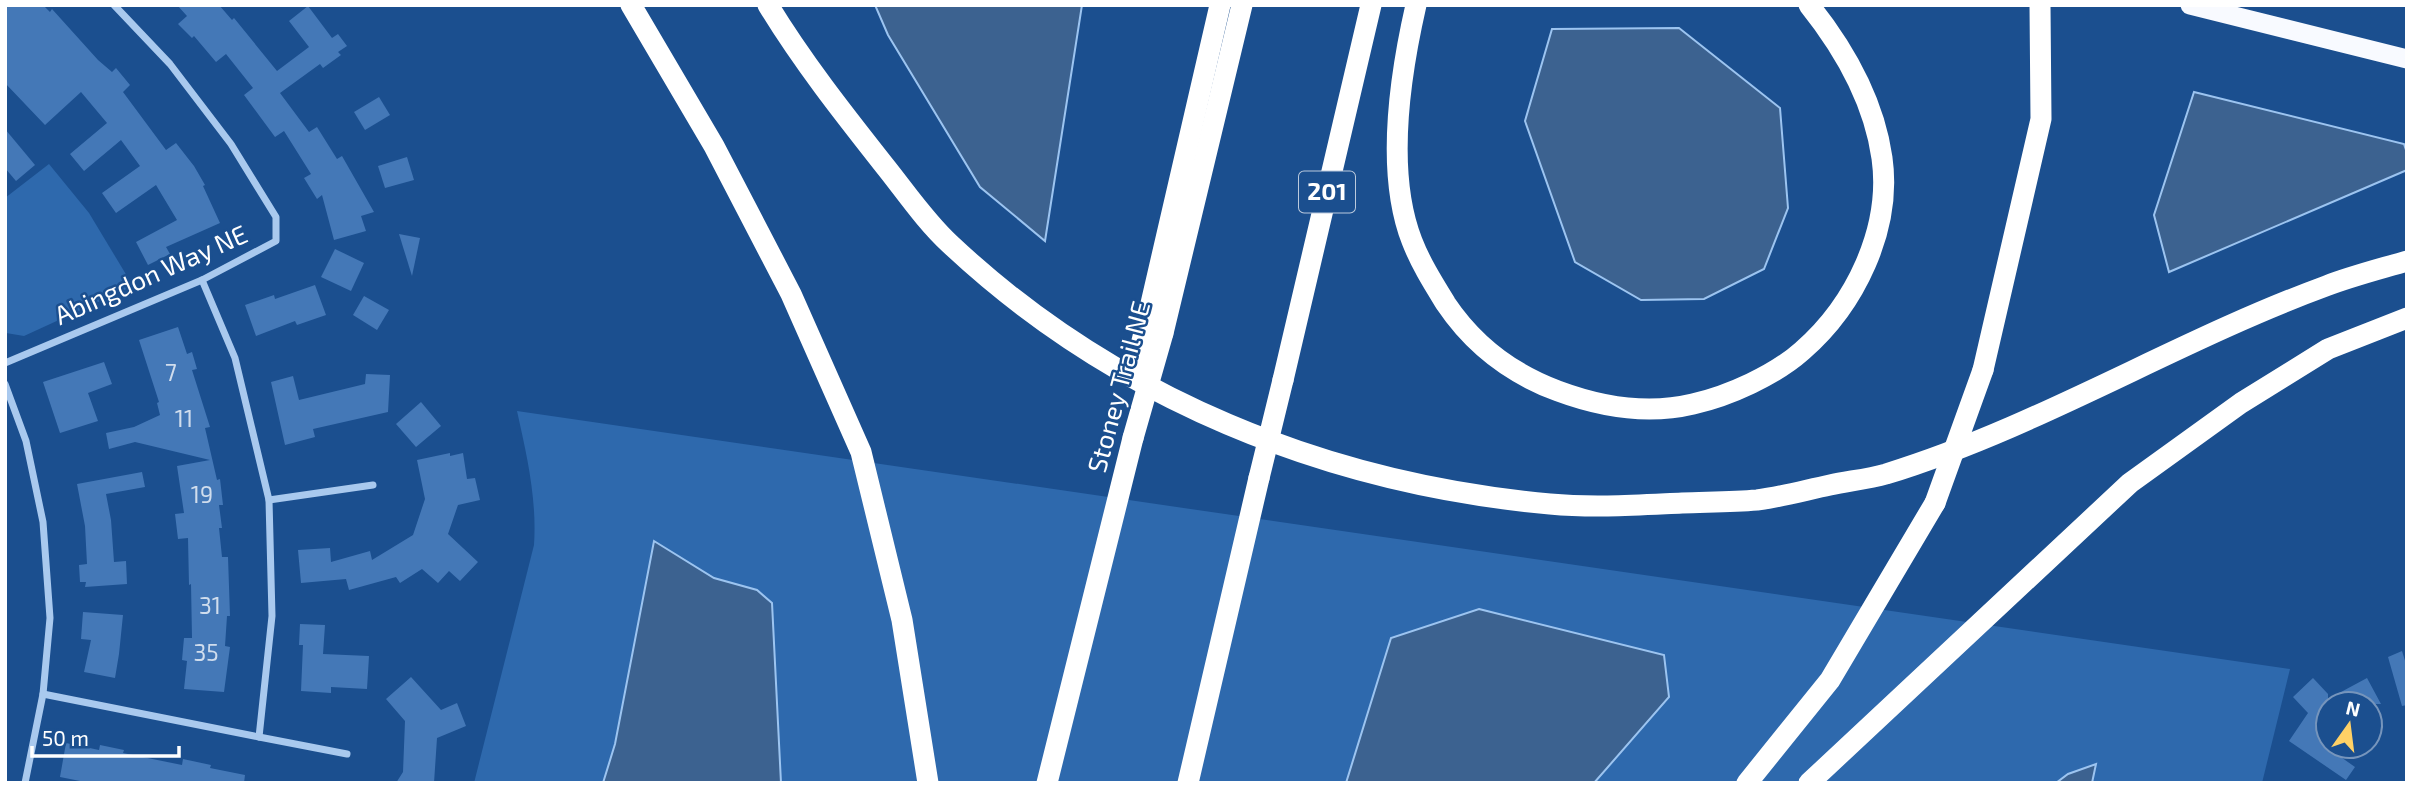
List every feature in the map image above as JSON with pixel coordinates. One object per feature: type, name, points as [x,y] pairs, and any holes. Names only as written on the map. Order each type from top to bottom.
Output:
[{"type":"highway","points":[[631,5],[714,146],[792,294],[861,452],[902,620],[928,783]]},
{"type":"highway","points":[[768,5],[797,53],[947,242],[1049,324],[1110,366],[1178,402],[1298,453],[1390,480],[1552,505],[1640,505],[1758,500],[1882,475],[1983,440],[2222,330],[2327,285],[2407,261]]},
{"type":"highway","points":[[1145,394],[1141,345],[1220,5]]},
{"type":"highway","name":"Stoney Trail NE","points":[[1048,783],[1133,438],[1163,333],[1242,5]]},
{"type":"highway","name":"201","points":[[1188,783],[1371,5]]},
{"type":"highway","points":[[1416,5],[1403,76],[1398,164],[1402,203],[1410,238],[1427,275],[1463,329],[1513,370],[1544,386],[1590,403],[1621,409],[1693,404],[1759,379],[1802,352],[1850,294],[1862,273],[1878,229],[1882,159],[1861,84],[1834,36],[1809,5]]},
{"type":"highway","points":[[1747,783],[1830,680],[1935,503],[1983,370],[2041,119],[2040,5]]},
{"type":"highway","points":[[2190,5],[2407,59]]},
{"type":"highway","points":[[1809,783],[2130,483],[2241,403],[2328,349],[2407,318]]},
{"type":"street","name":"Abingdon Way NE","points":[[5,363],[202,280],[276,241],[276,217],[231,144],[170,64],[114,5]]},
{"type":"street","points":[[202,280],[235,358],[268,500],[272,616],[258,737]]},
{"type":"street","points":[[5,384],[26,441],[43,522],[50,618],[43,694],[25,783]]},
{"type":"street","points":[[268,500],[373,485]]},
{"type":"street","points":[[43,694],[347,754]]},
{"type":"shaded area","points":[[875,5],[1082,5],[1045,241],[980,187],[888,35]]},
{"type":"shaded area","points":[[1679,28],[1780,108],[1788,208],[1764,269],[1704,299],[1641,300],[1575,262],[1525,121],[1552,29]]},
{"type":"shaded area","points":[[2194,92],[2404,144],[2407,170],[2169,272],[2154,215]]},
{"type":"shaded area","points":[[49,164],[89,213],[133,286],[24,336],[6,333],[5,198]]},
{"type":"shaded area","points":[[517,411],[2290,669],[2262,783],[474,783],[534,545],[533,494]]},
{"type":"shaded area","points":[[654,541],[714,578],[757,590],[772,603],[781,783],[603,783],[615,744]]},
{"type":"shaded area","points":[[1479,609],[1664,655],[1669,697],[1594,783],[1346,783],[1391,638]]},
{"type":"shaded area","points":[[2096,764],[2092,783],[2056,783],[2068,774]]},
{"type":"building","points":[[5,5],[43,5],[50,12],[52,9],[98,60],[112,72],[116,68],[130,85],[123,92],[166,150],[176,143],[194,166],[205,185],[203,186],[220,223],[166,247],[170,254],[148,265],[136,242],[177,220],[156,185],[116,213],[102,193],[140,166],[121,140],[84,171],[70,154],[107,123],[81,92],[45,125],[5,83]]},
{"type":"building","points":[[177,5],[219,5],[232,20],[234,18],[277,71],[309,47],[289,21],[308,6],[332,38],[338,34],[347,46],[338,52],[341,55],[323,68],[320,64],[280,93],[309,132],[317,127],[337,159],[342,156],[374,212],[361,216],[366,231],[334,240],[322,195],[317,199],[304,178],[311,174],[284,131],[275,137],[244,95],[253,88],[226,54],[216,62],[194,36],[192,38],[178,24],[187,16]]},
{"type":"building","points":[[379,97],[390,115],[365,130],[354,112]]},
{"type":"building","points":[[5,129],[35,165],[16,181],[5,168]]},
{"type":"building","points":[[407,157],[414,180],[385,188],[378,166]]},
{"type":"building","points":[[399,234],[420,238],[412,276]]},
{"type":"building","points":[[335,249],[364,263],[351,291],[321,277]]},
{"type":"building","points":[[315,285],[326,315],[297,325],[295,321],[256,336],[245,305],[274,295],[275,299]]},
{"type":"building","points":[[364,296],[389,310],[377,330],[353,315]]},
{"type":"building","points":[[178,327],[187,354],[192,352],[197,369],[192,370],[210,427],[205,428],[217,480],[220,479],[223,505],[219,505],[222,528],[219,528],[222,557],[228,557],[230,616],[227,616],[225,646],[230,647],[224,692],[184,689],[187,661],[182,660],[184,638],[192,638],[191,584],[189,585],[188,538],[178,539],[175,514],[184,513],[177,466],[210,460],[135,442],[109,449],[106,433],[134,427],[160,415],[159,402],[139,340]]},
{"type":"building","points":[[104,362],[112,384],[88,393],[98,421],[60,433],[43,382]]},
{"type":"building","points":[[366,374],[390,375],[388,412],[313,429],[315,437],[285,445],[271,382],[293,376],[299,400],[365,384]]},
{"type":"building","points":[[421,402],[441,426],[416,447],[396,424]]},
{"type":"building","points":[[450,453],[450,456],[463,453],[467,479],[475,478],[480,500],[458,505],[448,534],[478,562],[460,581],[449,571],[438,583],[422,569],[400,583],[396,577],[349,590],[346,579],[301,583],[298,550],[330,548],[331,562],[370,551],[372,560],[413,535],[425,499],[417,460]]},
{"type":"building","points":[[142,472],[145,487],[106,494],[114,562],[126,561],[127,584],[85,587],[86,582],[80,582],[79,565],[87,564],[85,526],[77,484]]},
{"type":"building","points":[[83,612],[123,615],[115,678],[84,672],[91,640],[81,639]]},
{"type":"building","points":[[300,624],[325,625],[323,654],[369,656],[367,689],[331,687],[331,693],[301,691],[303,645],[299,645]]},
{"type":"building","points":[[2402,651],[2407,667],[2407,705],[2402,706],[2388,657]]},
{"type":"building","points":[[411,677],[441,710],[457,703],[466,726],[437,738],[434,783],[396,783],[403,772],[405,721],[386,699]]},
{"type":"building","points":[[2313,678],[2324,690],[2314,690],[2314,758],[2289,741],[2308,713],[2293,697]]},
{"type":"building","points":[[2367,678],[2373,690],[2345,690]]},
{"type":"building","points":[[66,743],[99,750],[100,745],[124,750],[123,753],[182,765],[183,759],[211,765],[210,768],[245,775],[244,783],[90,783],[60,777]]},
{"type":"building","points":[[2317,760],[2345,760],[2355,767],[2346,780]]}]
